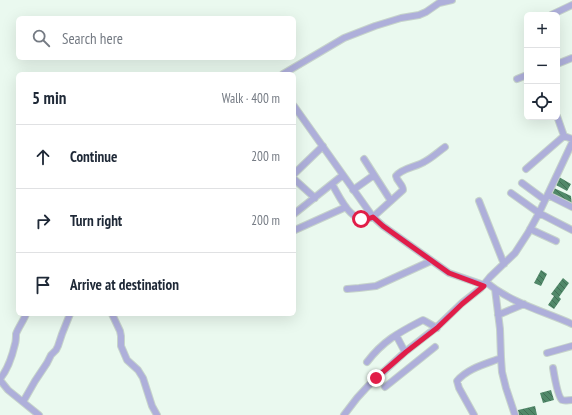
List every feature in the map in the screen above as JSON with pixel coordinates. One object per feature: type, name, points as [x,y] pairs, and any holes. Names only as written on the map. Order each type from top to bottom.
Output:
[{"type":"street","points":[[286,72],[344,38],[374,26],[401,18],[419,15],[439,3],[452,0]]},
{"type":"street","points":[[556,12],[569,4]]},
{"type":"street","points":[[560,63],[572,58]]},
{"type":"street","points":[[517,79],[524,77]]},
{"type":"street","points":[[296,109],[373,217],[383,226],[449,273],[485,284],[524,304],[572,324]]},
{"type":"street","points":[[558,120],[564,136]]},
{"type":"street","points":[[564,136],[572,139]]},
{"type":"street","points":[[526,169],[564,136]]},
{"type":"street","points":[[344,415],[368,386],[390,365],[437,328],[485,284],[518,248],[539,212],[572,143]]},
{"type":"street","points":[[296,172],[323,146]]},
{"type":"street","points":[[332,184],[352,215],[365,220],[373,217],[403,190],[402,185],[396,176],[397,174],[426,161],[445,147]]},
{"type":"street","points":[[364,159],[391,201]]},
{"type":"street","points":[[296,211],[344,175]]},
{"type":"street","points":[[353,190],[374,175]]},
{"type":"street","points":[[296,182],[315,198]]},
{"type":"street","points":[[522,183],[546,198],[572,207]]},
{"type":"street","points":[[511,193],[539,212],[572,230]]},
{"type":"street","points":[[479,201],[504,264]]},
{"type":"street","points":[[296,230],[346,207]]},
{"type":"street","points":[[530,229],[556,241]]},
{"type":"street","points":[[347,289],[376,286],[431,261]]},
{"type":"street","points":[[495,289],[504,378],[516,415]]},
{"type":"street","points":[[498,314],[524,304]]},
{"type":"street","points":[[25,316],[16,334],[16,343],[10,359],[10,364],[0,380],[8,390],[39,415]]},
{"type":"street","points":[[23,402],[51,355],[56,350],[69,316]]},
{"type":"street","points":[[113,316],[121,336],[121,346],[127,360],[138,370],[143,378],[152,406],[157,415]]},
{"type":"street","points":[[367,362],[380,348],[396,335],[423,320],[437,328]]},
{"type":"street","points":[[396,335],[406,352]]},
{"type":"street","points":[[546,353],[572,346]]},
{"type":"street","points":[[385,387],[435,347]]},
{"type":"street","points":[[474,415],[459,388],[457,381],[473,369],[501,358]]},
{"type":"street","points":[[390,365],[400,375]]},
{"type":"street","points":[[553,368],[561,399],[572,400]]},
{"type":"building","points":[[559,177],[571,184],[567,191],[556,185]]},
{"type":"building","points":[[554,188],[571,196],[572,206],[550,195]]},
{"type":"building","points":[[541,270],[547,274],[541,286],[534,283]]},
{"type":"building","points":[[563,278],[569,283],[559,297],[561,299],[554,309],[548,305],[554,296],[551,294]]},
{"type":"building","points":[[551,390],[554,400],[543,403],[540,393]]},
{"type":"building","points":[[535,406],[537,415],[519,415],[518,410]]},
{"type":"route","points":[[361,219],[365,220],[373,217],[383,226],[449,273],[484,286],[462,304],[437,328],[376,378]]}]
